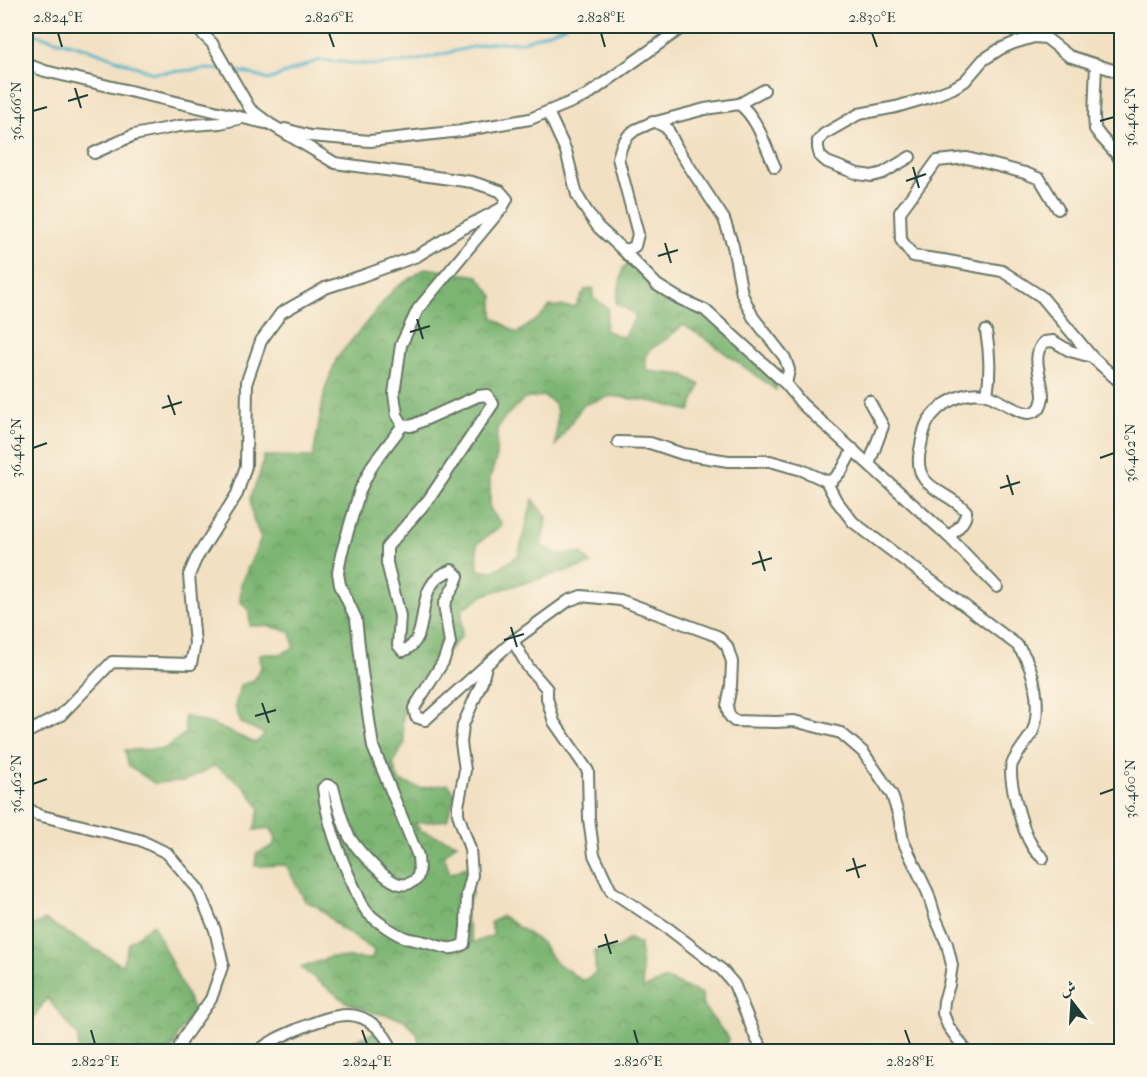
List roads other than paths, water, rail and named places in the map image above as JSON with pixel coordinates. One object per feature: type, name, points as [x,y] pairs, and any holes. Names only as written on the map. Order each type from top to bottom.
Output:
[{"type":"street","points":[[194,26],[212,43],[247,114]]},
{"type":"street","points":[[26,64],[45,71],[247,114],[270,124],[310,136],[370,141],[461,131],[530,119],[586,96],[684,26]]},
{"type":"street","points":[[910,157],[883,174],[872,176],[858,174],[827,162],[820,156],[818,141],[824,134],[859,114],[907,104],[953,88],[965,81],[983,60],[992,54],[1034,37],[1046,38],[1068,56],[1122,73]]},
{"type":"street","points":[[1096,64],[1095,129],[1122,164]]},
{"type":"street","points":[[622,249],[635,246],[638,234],[618,158],[628,136],[635,130],[653,122],[705,109],[739,104],[764,90]]},
{"type":"street","points":[[739,104],[748,111],[775,167]]},
{"type":"street","points":[[548,112],[566,151],[577,195],[598,227],[657,285],[678,298],[705,310],[786,384],[802,404],[949,537],[998,587]]},
{"type":"street","points":[[94,153],[134,135],[179,126],[220,123],[247,114]]},
{"type":"street","points":[[656,122],[667,128],[677,148],[724,219],[734,246],[742,294],[753,317],[785,358],[789,370],[786,384]]},
{"type":"street","points":[[270,124],[335,163],[472,182],[500,191],[507,199],[418,309],[401,345],[394,394],[397,415],[403,425]]},
{"type":"street","points":[[1058,209],[1041,179],[967,158],[937,161],[900,212],[901,240],[913,256],[1002,271],[1042,297],[1092,357],[1122,384]]},
{"type":"street","points":[[26,733],[61,715],[112,662],[191,664],[195,644],[189,575],[196,559],[237,494],[246,466],[247,381],[261,341],[281,313],[325,288],[417,256],[502,208]]},
{"type":"street","points":[[986,331],[990,369],[987,395]]},
{"type":"street","points":[[949,537],[967,515],[966,511],[953,500],[936,491],[922,474],[918,462],[924,428],[931,415],[948,402],[962,396],[976,394],[987,395],[1025,414],[1032,413],[1040,408],[1043,397],[1036,360],[1040,346],[1044,342],[1053,340],[1070,351],[1092,357]]},
{"type":"street","points":[[403,425],[411,426],[478,396],[488,395],[493,404],[429,499],[387,547],[387,563],[400,616],[398,645],[404,651],[411,648],[421,631],[425,600],[432,584],[442,573],[452,570],[458,576],[444,604],[450,643],[443,662],[414,708],[416,717],[425,720],[513,641],[568,601],[581,596],[620,600],[717,636],[727,646],[732,662],[727,706],[729,715],[734,721],[794,721],[841,733],[863,752],[892,795],[903,841],[928,893],[947,944],[952,965],[943,1013],[948,1026],[967,1052]]},
{"type":"street","points":[[869,401],[883,426],[869,464]]},
{"type":"street","points":[[403,425],[373,464],[360,490],[338,573],[340,585],[356,619],[373,747],[418,856],[417,879],[409,884],[399,884],[380,871],[358,850],[347,833],[333,787],[327,784],[323,788],[328,817],[343,862],[360,902],[369,914],[398,935],[450,949],[464,944],[467,894],[472,875],[470,849],[458,814],[465,770],[461,743],[463,725],[482,682],[486,666]]},
{"type":"street","points":[[618,442],[650,443],[683,454],[728,461],[770,461],[802,470],[826,481],[832,480],[842,470],[853,449]]},
{"type":"street","points":[[826,481],[836,500],[853,522],[1017,645],[1027,659],[1038,706],[1033,731],[1012,765],[1011,776],[1029,842],[1043,858]]},
{"type":"street","points":[[513,641],[528,667],[547,689],[547,698],[554,722],[588,771],[589,819],[594,855],[611,891],[669,929],[722,970],[734,984],[764,1052]]},
{"type":"street","points":[[26,807],[38,815],[140,840],[167,853],[198,889],[216,930],[223,964],[211,999],[184,1037],[180,1045],[180,1052]]},
{"type":"street","points":[[257,1052],[268,1042],[320,1020],[348,1015],[363,1018],[380,1029],[389,1041],[393,1052]]},
{"type":"waterway","points":[[233,71],[268,80],[319,60],[373,65],[410,62],[489,43],[523,42],[565,26]]},
{"type":"waterway","points":[[26,32],[89,49],[153,73],[223,70]]}]
